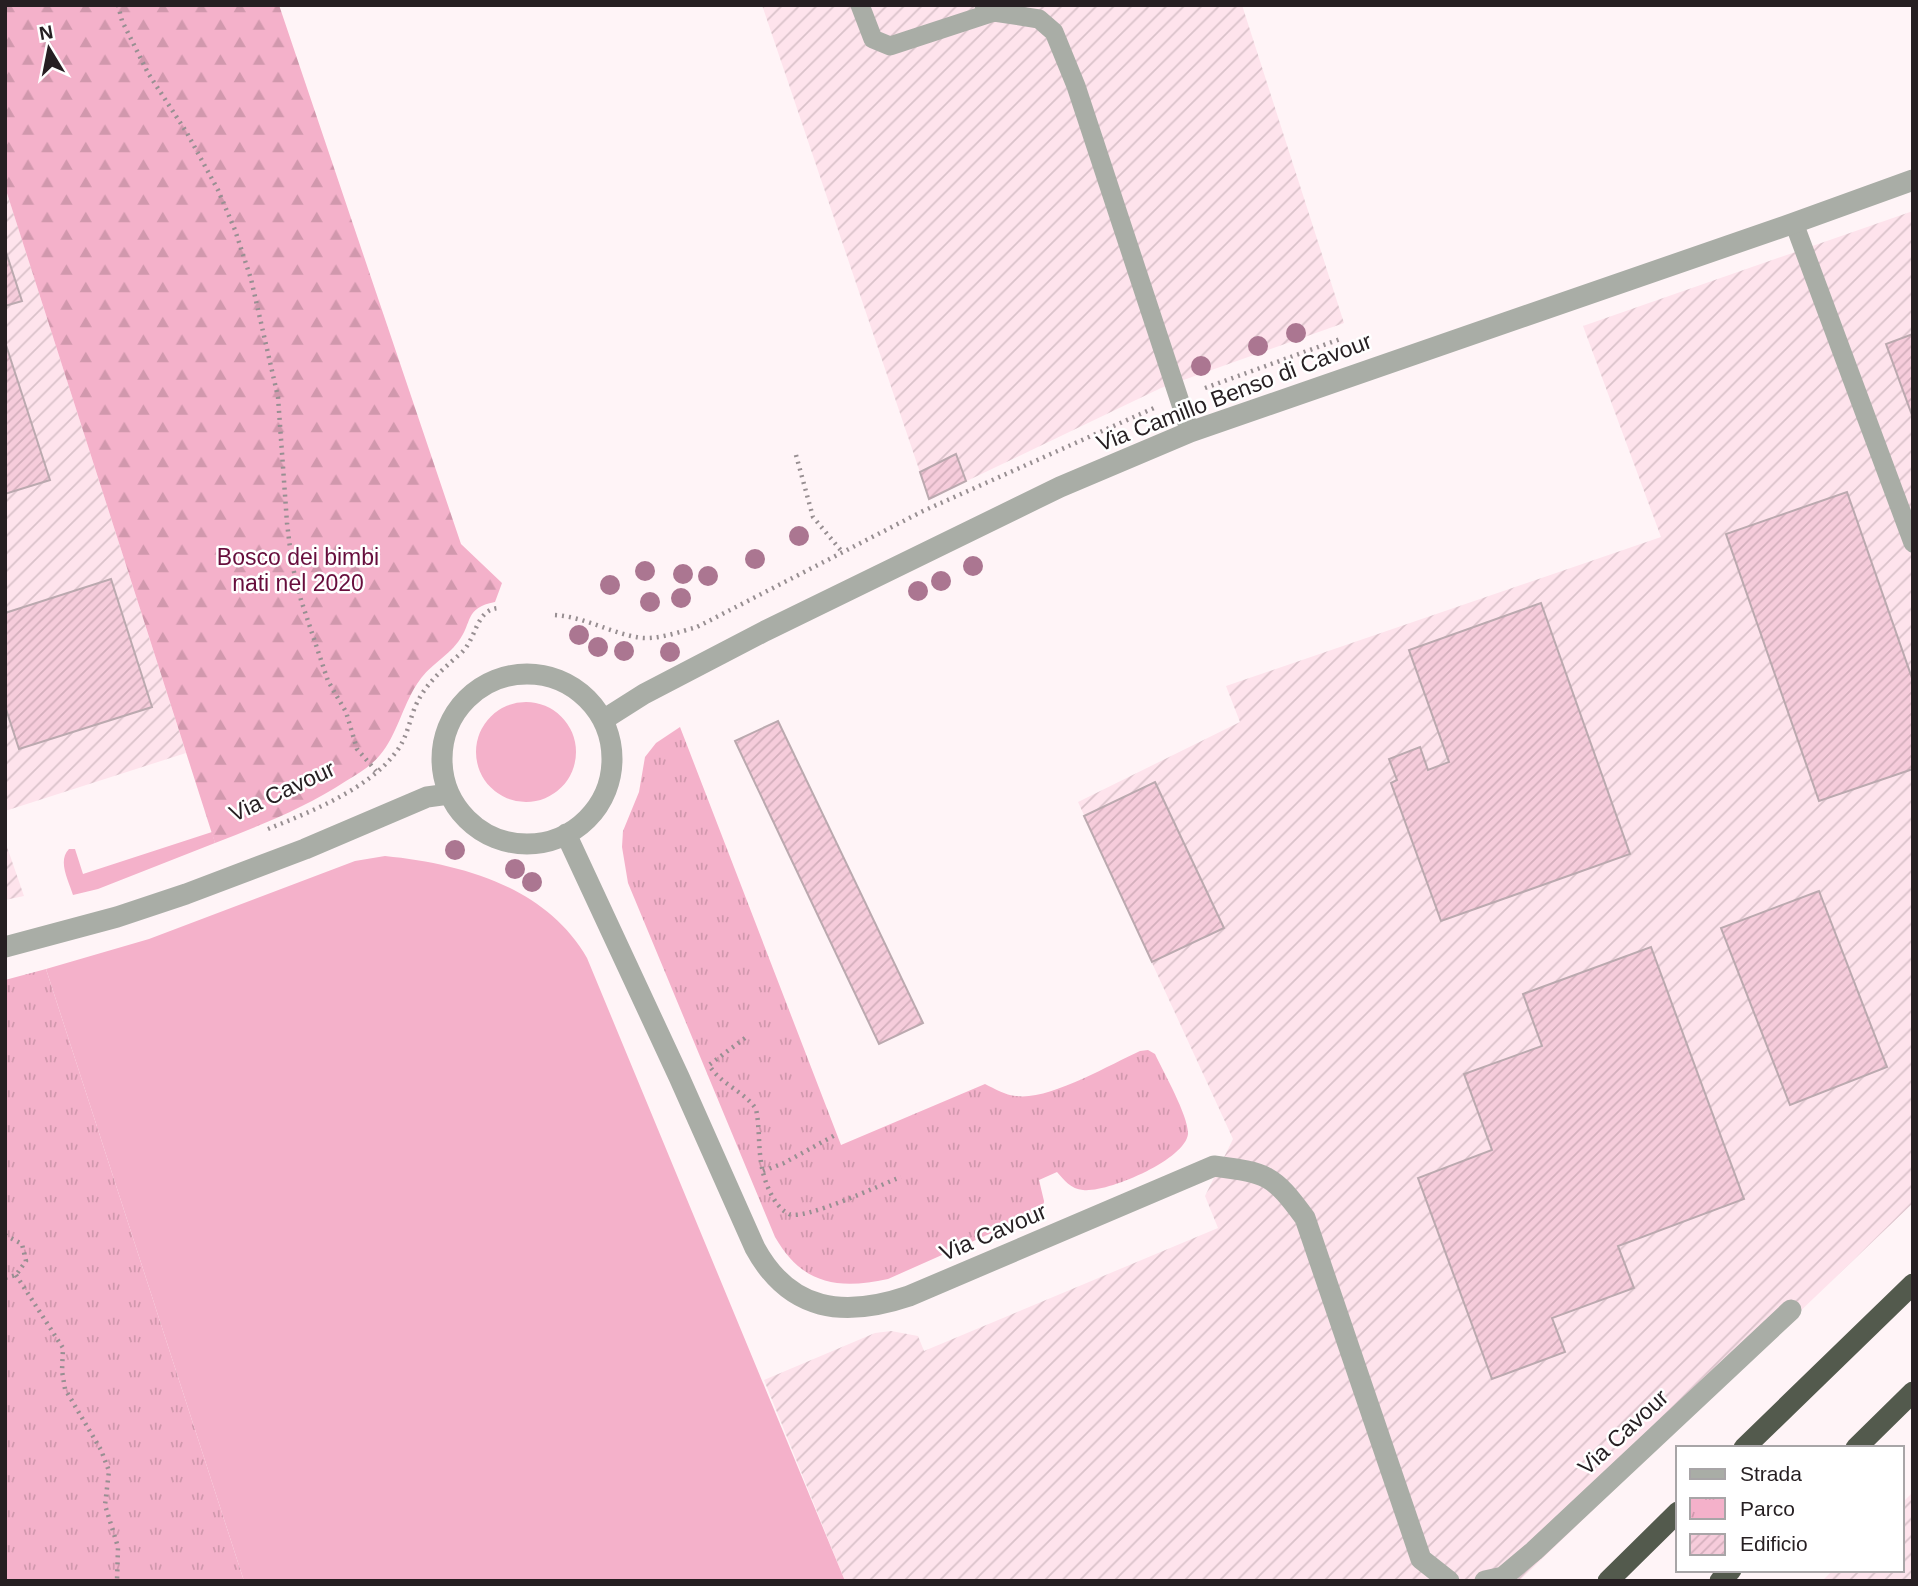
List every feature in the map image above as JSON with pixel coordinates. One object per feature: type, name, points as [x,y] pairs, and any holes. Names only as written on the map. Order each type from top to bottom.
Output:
[{"type":"highway","points":[[1746,1446],[1913,1284]]},
{"type":"highway","points":[[1858,1446],[1913,1392]]},
{"type":"highway","points":[[1608,1581],[1676,1514]]},
{"type":"street","name":"Via Camillo Benso di Cavour","points":[[603,720],[644,694],[777,625],[1060,487],[1189,432],[1913,180]]},
{"type":"street","points":[[512,675],[550,677],[581,692],[594,705],[603,720],[610,738],[611,776],[605,794],[595,810],[582,824],[566,834],[548,841],[528,844],[509,842],[474,825],[460,811],[449,794],[443,776],[444,737],[463,703],[477,690],[494,681],[512,675]]},
{"type":"street","points":[[5,947],[117,917],[186,894],[295,854],[427,797],[449,794]]},
{"type":"street","name":"Via Cavour","points":[[566,834],[755,1248],[779,1283],[805,1299],[824,1306],[878,1306],[909,1296],[1214,1166],[1256,1172],[1283,1188],[1305,1218],[1421,1559],[1449,1581]]},
{"type":"street","name":"Via Cavour","points":[[1485,1581],[1503,1577],[1534,1551],[1791,1310]]},
{"type":"lane","points":[[860,5],[873,39],[890,46],[989,9],[1039,19],[1054,32],[1076,86],[1189,432]]},
{"type":"lane","points":[[1794,223],[1913,543]]},
{"type":"path","points":[[118,5],[122,21],[148,73],[187,133],[235,230],[251,279],[278,397],[287,523],[292,565],[301,600],[328,681],[346,712],[357,749],[376,771]]},
{"type":"path","points":[[555,615],[568,616],[639,638],[678,632],[716,619],[923,511],[1177,398],[1343,338]]},
{"type":"path","points":[[796,455],[813,517],[843,553]]},
{"type":"path","name":"Via Cavour","points":[[262,832],[320,807],[376,771],[396,752],[404,739],[415,706],[429,682],[467,647],[484,612],[499,608]]},
{"type":"path","points":[[745,1038],[709,1065],[719,1079],[752,1103],[756,1109],[763,1171],[771,1194],[787,1213],[797,1216],[813,1212],[901,1177]]},
{"type":"path","points":[[763,1171],[784,1163],[837,1134]]},
{"type":"path","points":[[5,1235],[22,1244],[26,1261],[16,1275],[5,1278]]},
{"type":"path","points":[[16,1275],[63,1348],[62,1371],[65,1389],[101,1450],[109,1471],[105,1505],[118,1547],[117,1581]]},
{"type":"shaded area","points":[[762,5],[1242,5],[1344,323],[1161,388],[929,499]]},
{"type":"shaded area","points":[[5,187],[186,753],[5,811]]},
{"type":"shaded area","points":[[1913,211],[1913,1203],[1519,1581],[845,1581],[764,1380],[875,1333],[891,1331],[918,1336],[924,1351],[1218,1228],[1205,1196],[1233,1139],[1078,802],[1240,722],[1226,686],[1661,537],[1583,326]]},
{"type":"shaded area","points":[[5,841],[24,896],[5,900]]},
{"type":"shaded area","points":[[1913,1492],[1913,1581],[1822,1581],[1831,1572],[1904,1572],[1904,1501]]},
{"type":"green space","name":"Bosco dei bimbi nati nel 2020","points":[[5,5],[279,5],[461,544],[502,583],[495,602],[474,612],[458,642],[421,678],[391,739],[373,763],[299,808],[215,843],[5,187]]},
{"type":"green space","points":[[526,702],[554,710],[568,724],[576,752],[568,780],[554,794],[526,802],[498,794],[484,780],[476,752],[484,724],[498,710]]},
{"type":"green space","points":[[680,727],[841,1145],[985,1084],[1012,1095],[1045,1093],[1078,1081],[1140,1051],[1148,1050],[1155,1054],[1184,1117],[1188,1134],[1184,1144],[1160,1164],[1143,1173],[1094,1190],[1075,1188],[1057,1172],[1039,1180],[1044,1201],[1043,1210],[888,1279],[853,1284],[837,1283],[822,1280],[797,1265],[775,1237],[628,883],[622,847],[623,831],[639,792],[645,757],[656,743]]},
{"type":"green space","points":[[212,832],[215,843],[98,889],[73,895],[64,865],[69,849],[75,849],[83,874]]},
{"type":"green space","points":[[385,856],[444,865],[500,883],[549,913],[570,934],[587,958],[845,1581],[244,1581],[46,969],[149,939],[355,861]]},
{"type":"green space","points":[[46,969],[244,1581],[5,1581],[5,980]]},
{"type":"building","points":[[5,249],[22,301],[5,306]]},
{"type":"building","points":[[1913,334],[1913,418],[1886,344]]},
{"type":"building","points":[[5,342],[50,480],[5,494]]},
{"type":"building","points":[[956,454],[966,481],[929,499],[920,472]]},
{"type":"building","points":[[1847,492],[1913,681],[1913,769],[1819,801],[1726,534]]},
{"type":"building","points":[[111,579],[152,707],[19,749],[5,706],[5,613]]},
{"type":"building","points":[[1541,603],[1630,854],[1441,921],[1391,783],[1397,780],[1389,759],[1420,747],[1428,770],[1449,762],[1409,650]]},
{"type":"building","points":[[778,721],[923,1023],[879,1044],[735,741]]},
{"type":"building","points":[[1155,782],[1224,928],[1152,962],[1084,816]]},
{"type":"building","points":[[1819,891],[1887,1067],[1790,1105],[1721,928]]},
{"type":"building","points":[[1651,947],[1744,1199],[1618,1246],[1634,1288],[1552,1318],[1565,1352],[1492,1379],[1418,1178],[1492,1150],[1464,1074],[1542,1046],[1523,994]]}]
